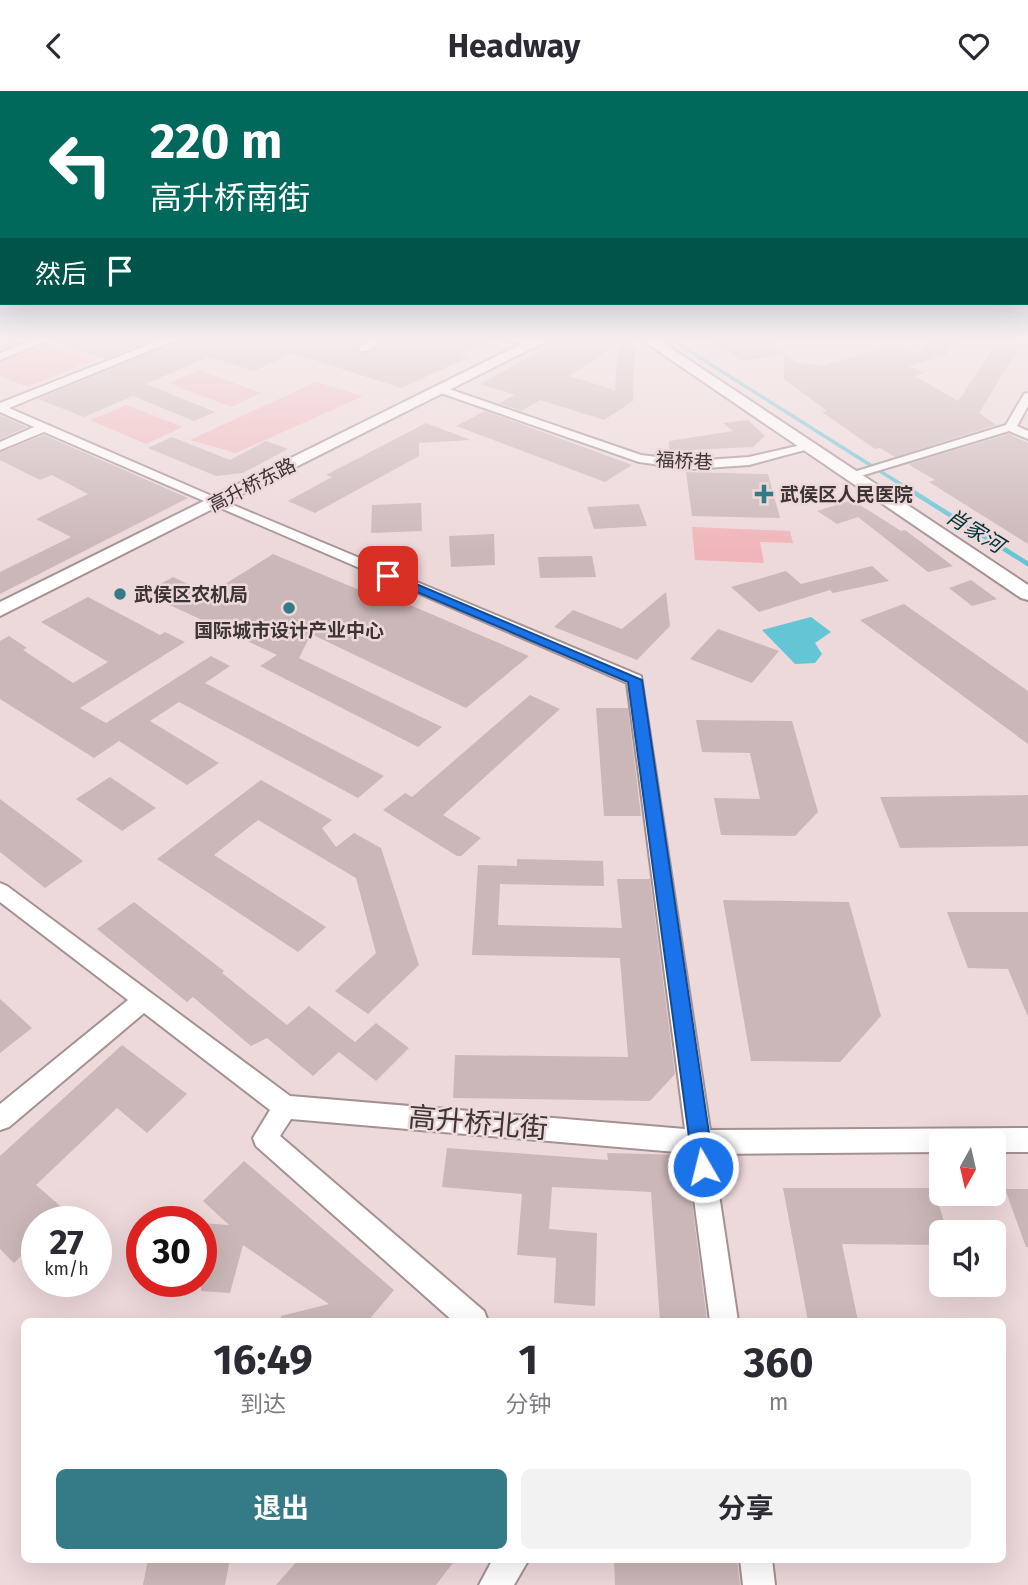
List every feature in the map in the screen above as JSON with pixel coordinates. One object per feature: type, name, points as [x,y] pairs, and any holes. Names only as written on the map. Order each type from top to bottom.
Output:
[{"type":"street","points":[[6,410],[216,503],[635,680],[724,1318]]},
{"type":"street","name":"高升桥东路","points":[[0,611],[403,410]]},
{"type":"street","name":"福桥巷","points":[[499,410],[639,458],[691,465],[749,461],[810,447]]},
{"type":"street","points":[[753,410],[810,447],[858,472],[1028,594]]},
{"type":"street","points":[[1010,427],[1020,410]]},
{"type":"street","points":[[0,446],[44,427]]},
{"type":"street","points":[[858,472],[1010,427],[1028,435]]},
{"type":"street","points":[[0,891],[285,1107],[265,1138],[471,1318]]},
{"type":"street","points":[[0,1119],[144,1000]]},
{"type":"street","name":"高升桥北街","points":[[285,1107],[700,1142],[1028,1140]]},
{"type":"street","points":[[495,1585],[510,1563]]},
{"type":"street","points":[[756,1563],[759,1585]]},
{"type":"shaded area","points":[[115,410],[139,410],[183,427],[146,444],[90,420]]},
{"type":"shaded area","points":[[256,410],[332,410],[236,453],[190,440]]},
{"type":"shaded area","points":[[692,527],[790,531],[793,543],[760,542],[764,563],[695,560]]},
{"type":"water","points":[[811,617],[831,632],[815,643],[822,654],[815,663],[795,664],[762,630]]},
{"type":"building","points":[[65,410],[101,410],[84,417]]},
{"type":"building","points":[[166,410],[215,412],[194,421]]},
{"type":"building","points":[[571,410],[620,410],[604,420]]},
{"type":"building","points":[[825,410],[981,410],[979,413],[996,425],[895,457],[880,448],[875,449],[822,412],[827,411]]},
{"type":"building","points":[[485,411],[632,465],[605,482],[456,426]]},
{"type":"building","points":[[0,415],[27,427],[0,439]]},
{"type":"building","points":[[748,420],[765,436],[753,447],[669,451],[669,441],[733,431],[723,423]]},
{"type":"building","points":[[426,423],[471,440],[419,443],[419,456],[315,513],[288,501],[332,477],[326,475]]},
{"type":"building","points":[[1009,434],[1028,443],[1028,544],[929,482],[935,480],[908,464]]},
{"type":"building","points":[[44,435],[188,498],[0,594],[0,572],[71,537],[36,519],[88,494],[52,475],[40,480],[0,460],[0,452]]},
{"type":"building","points":[[172,437],[230,460],[266,441],[288,449],[243,473],[216,476],[148,448]]},
{"type":"building","points":[[686,472],[768,474],[780,518],[692,516]]},
{"type":"building","points":[[852,500],[901,531],[905,530],[953,566],[928,572],[858,517],[837,524],[817,511]]},
{"type":"building","points":[[421,503],[422,531],[371,533],[372,505]]},
{"type":"building","points":[[639,504],[647,526],[594,529],[587,507]]},
{"type":"building","points":[[494,534],[495,565],[451,567],[449,536]]},
{"type":"building","points":[[273,554],[369,594],[375,590],[529,656],[466,708],[311,634],[299,658],[442,727],[418,747],[260,666],[277,655],[144,593],[173,577],[209,594]]},
{"type":"building","points":[[592,556],[596,577],[540,578],[538,557]]},
{"type":"building","points":[[872,566],[889,581],[833,593],[830,590],[759,612],[731,587],[786,571],[801,584]]},
{"type":"building","points":[[971,580],[997,599],[972,606],[949,588]]},
{"type":"building","points":[[666,592],[670,626],[637,660],[554,627],[573,610],[622,629]]},
{"type":"building","points":[[88,597],[160,635],[165,632],[185,642],[80,708],[106,723],[211,656],[230,666],[205,683],[384,776],[358,798],[179,702],[150,721],[219,763],[187,785],[119,741],[94,758],[0,699],[0,641],[9,636],[27,648],[23,650],[73,683],[108,662],[41,622]]},
{"type":"building","points":[[904,604],[1028,691],[1028,744],[860,620]]},
{"type":"building","points":[[718,629],[779,651],[752,683],[690,659]]},
{"type":"building","points":[[530,695],[560,709],[443,815],[481,838],[461,856],[383,810],[405,793],[412,797]]},
{"type":"building","points":[[596,708],[628,708],[641,816],[604,816]]},
{"type":"building","points":[[696,720],[792,721],[818,812],[795,836],[721,835],[714,798],[760,799],[750,753],[702,752]]},
{"type":"building","points":[[110,777],[156,808],[122,831],[76,799]]},
{"type":"building","points":[[261,780],[332,820],[322,828],[336,847],[354,833],[381,848],[419,965],[368,1014],[335,991],[376,953],[356,878],[258,820],[214,855],[326,927],[298,952],[157,859]]},
{"type":"building","points":[[1028,795],[1028,846],[900,848],[880,797]]},
{"type":"building","points":[[0,799],[83,861],[45,888],[0,852]]},
{"type":"building","points":[[517,859],[603,861],[604,886],[500,884],[498,925],[622,928],[617,879],[650,879],[675,1074],[650,1101],[453,1098],[455,1055],[628,1057],[620,958],[472,955],[478,865],[517,866]]},
{"type":"building","points":[[723,900],[849,902],[881,1016],[840,1062],[751,1061]]},
{"type":"building","points":[[134,902],[224,971],[222,973],[287,1025],[309,1006],[355,1042],[376,1023],[409,1048],[376,1081],[339,1052],[313,1076],[267,1038],[251,1046],[193,997],[187,1002],[97,929]]},
{"type":"building","points":[[947,912],[1028,912],[1028,1017],[1008,969],[968,968]]},
{"type":"building","points":[[0,999],[32,1028],[0,1053]]},
{"type":"building","points":[[122,1045],[187,1094],[147,1133],[117,1108],[36,1185],[60,1206],[21,1206],[21,1256],[14,1263],[0,1249],[0,1156]]},
{"type":"building","points":[[447,1148],[608,1160],[607,1153],[686,1155],[707,1318],[660,1318],[651,1192],[552,1187],[549,1229],[597,1233],[595,1306],[554,1303],[556,1258],[517,1255],[522,1194],[442,1187]]},
{"type":"building","points":[[244,1161],[394,1290],[371,1318],[281,1318],[329,1304],[243,1245],[230,1293],[217,1292],[217,1224],[229,1225],[217,1214],[217,1206],[208,1206],[203,1201]]},
{"type":"building","points":[[783,1188],[929,1188],[929,1206],[939,1206],[943,1220],[929,1220],[929,1245],[842,1244],[857,1318],[807,1318]]},
{"type":"building","points":[[1006,1189],[1028,1189],[1026,1247],[1006,1192]]},
{"type":"building","points":[[147,1563],[229,1563],[225,1585],[143,1585]]},
{"type":"building","points":[[295,1563],[453,1563],[436,1585],[276,1585]]},
{"type":"building","points":[[614,1563],[737,1563],[740,1585],[615,1585]]},
{"type":"waterway","name":"肖家河","points":[[783,410],[910,490]]},
{"type":"waterway","name":"肖家河","points":[[907,488],[1028,564]]},
{"type":"place","name":"武侯区人民医院","points":[[764,494]]},
{"type":"place","name":"武侯区农机局","points":[[120,594]]},
{"type":"place","name":"国际城市设计产业中心","points":[[289,608]]},
{"type":"route","points":[[388,576],[635,680],[703,1167]]}]
